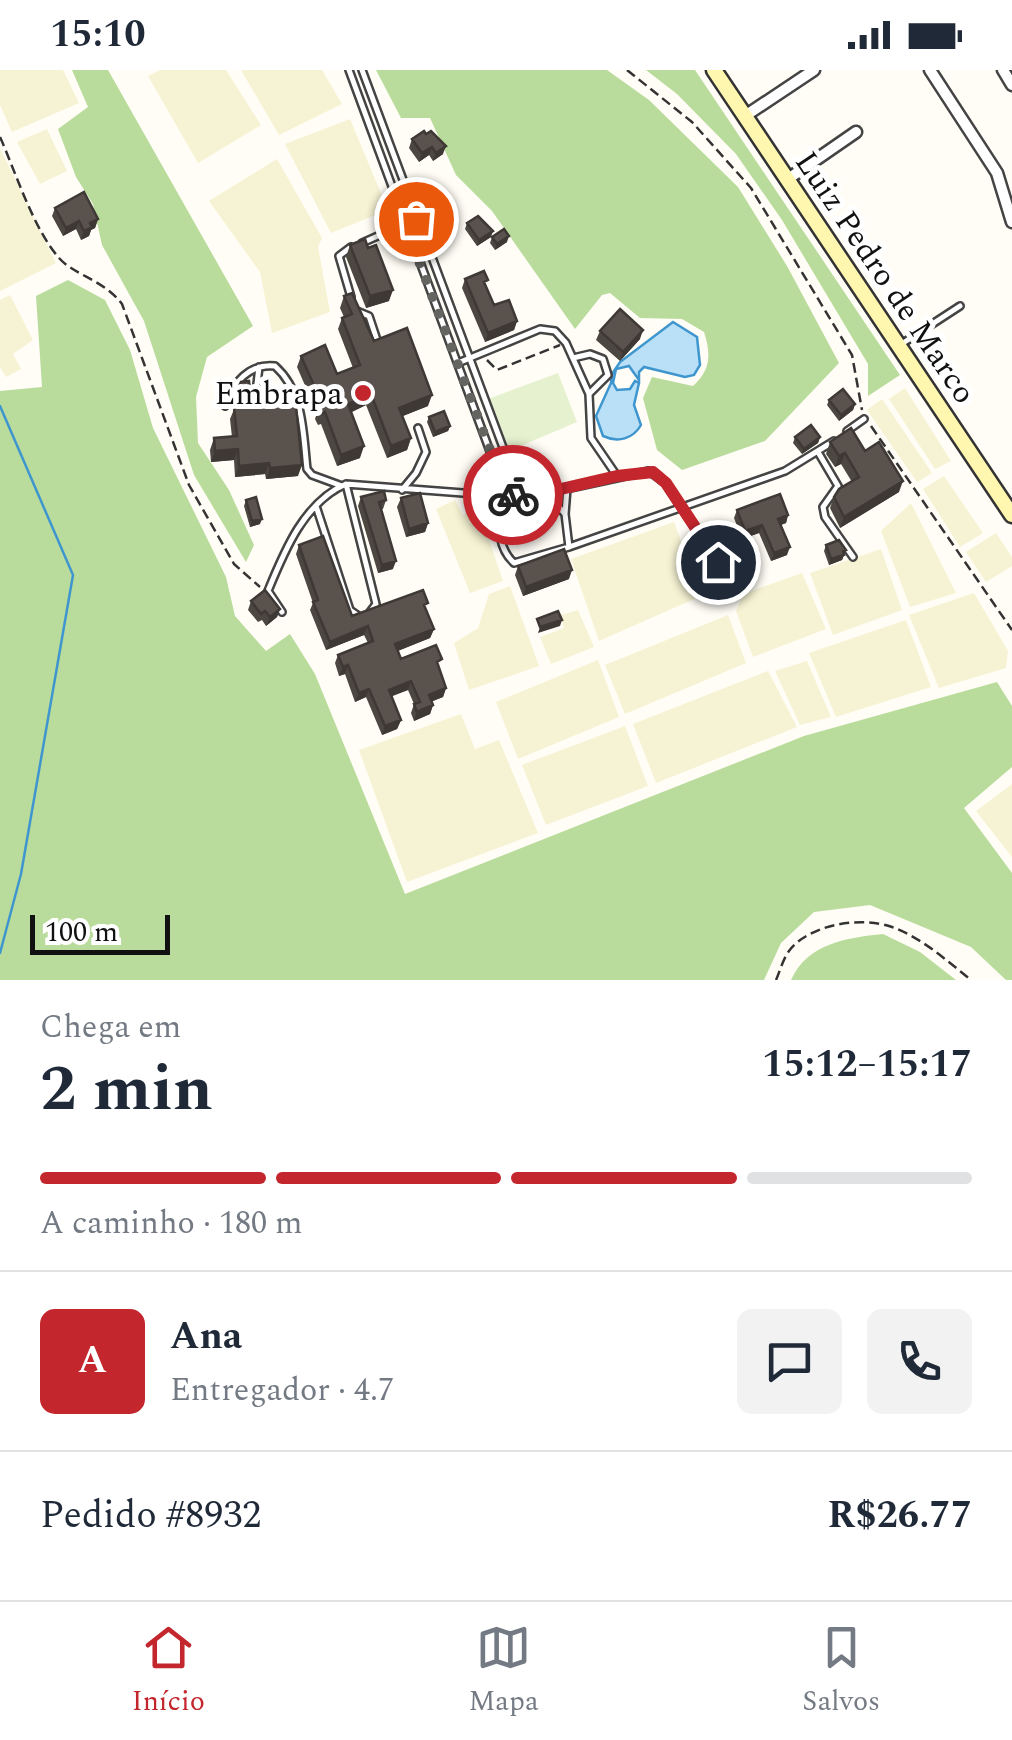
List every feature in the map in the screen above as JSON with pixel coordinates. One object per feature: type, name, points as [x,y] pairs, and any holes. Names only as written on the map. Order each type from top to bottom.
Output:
[{"type":"main road","name":"Luiz Pedro de Marco","points":[[714,70],[899,346],[1006,494],[1012,515]]},
{"type":"street","points":[[745,116],[814,70]]},
{"type":"street","points":[[930,70],[997,173],[1012,222]]},
{"type":"street","points":[[1003,70],[1012,85]]},
{"type":"street","points":[[788,179],[856,132]]},
{"type":"lane","points":[[349,70],[498,473],[502,496],[500,538],[511,561],[520,563],[569,547],[785,471],[864,419]]},
{"type":"lane","points":[[362,70],[520,494]]},
{"type":"lane","points":[[378,343],[368,316],[357,311],[339,256],[342,251],[416,219]]},
{"type":"lane","points":[[432,296],[444,292]]},
{"type":"lane","points":[[899,346],[960,306]]},
{"type":"lane","points":[[458,363],[545,328],[555,330],[566,343],[589,394],[591,438],[617,476]]},
{"type":"lane","points":[[573,358],[590,354],[603,359],[608,375],[589,394]]},
{"type":"lane","points":[[225,406],[235,385],[260,367],[276,366],[292,386],[298,402],[310,472],[344,485],[502,496],[548,492],[644,472],[656,474],[718,562]]},
{"type":"lane","points":[[256,392],[260,367]]},
{"type":"lane","points":[[402,490],[416,474],[426,452],[418,428]]},
{"type":"lane","points":[[818,452],[838,486],[824,507],[825,517],[854,557]]},
{"type":"lane","points":[[498,473],[510,469]]},
{"type":"lane","points":[[316,506],[350,610],[360,617],[373,610],[374,594],[344,485]]},
{"type":"lane","points":[[282,612],[268,591],[294,535],[316,506],[344,485]]},
{"type":"lane","points":[[566,488],[569,547]]},
{"type":"lane","points":[[548,492],[565,514]]},
{"type":"path","points":[[627,70],[692,122],[751,188],[852,355],[864,419],[894,456],[1012,630]]},
{"type":"path","points":[[0,137],[46,239],[60,259],[113,292],[122,304],[188,485],[234,564],[268,591]]},
{"type":"path","points":[[483,352],[496,370],[566,343]]},
{"type":"path","points":[[776,980],[788,952],[810,934],[831,927],[871,923],[889,925],[918,940],[971,980]]},
{"type":"shaded area","points":[[0,70],[63,70],[79,103],[12,132],[0,105]]},
{"type":"shaded area","points":[[160,70],[226,70],[261,125],[198,163],[148,76]]},
{"type":"shaded area","points":[[241,70],[322,70],[342,104],[279,135]]},
{"type":"shaded area","points":[[350,119],[388,210],[331,233],[285,144]]},
{"type":"shaded area","points":[[47,129],[67,171],[40,184],[17,142]]},
{"type":"shaded area","points":[[0,148],[56,263],[0,291]]},
{"type":"shaded area","points":[[277,159],[322,238],[318,247],[330,312],[272,333],[260,272],[209,201]]},
{"type":"shaded area","points":[[10,295],[33,340],[13,354],[21,369],[6,377],[0,367],[0,300]]},
{"type":"shaded area","points":[[905,388],[951,461],[935,469],[889,399]]},
{"type":"shaded area","points":[[882,399],[932,473],[917,482],[867,410]]},
{"type":"shaded area","points":[[944,476],[983,533],[960,547],[923,489]]},
{"type":"shaded area","points":[[455,500],[463,515],[478,507],[503,581],[470,593],[436,509]]},
{"type":"shaded area","points":[[911,503],[956,593],[910,607],[881,531]]},
{"type":"shaded area","points":[[674,522],[701,596],[599,641],[571,559]]},
{"type":"shaded area","points":[[996,533],[1012,557],[1012,566],[986,582],[966,552]]},
{"type":"shaded area","points":[[881,549],[902,610],[833,635],[810,573]]},
{"type":"shaded area","points":[[802,573],[826,629],[753,657],[736,611],[743,594]]},
{"type":"shaded area","points":[[510,586],[539,666],[469,690],[454,643],[478,628],[489,594]]},
{"type":"shaded area","points":[[974,593],[1008,651],[1006,668],[939,688],[909,615]]},
{"type":"shaded area","points":[[578,610],[594,647],[551,664],[540,637],[564,628],[561,615]]},
{"type":"shaded area","points":[[728,615],[746,663],[625,714],[605,665]]},
{"type":"shaded area","points":[[906,620],[931,687],[836,717],[809,653]]},
{"type":"shaded area","points":[[598,660],[619,717],[518,759],[496,702]]},
{"type":"shaded area","points":[[807,661],[831,717],[800,725],[775,671]]},
{"type":"shaded area","points":[[768,671],[797,727],[656,783],[633,724]]},
{"type":"shaded area","points":[[461,714],[475,749],[499,740],[538,833],[407,882],[359,750]]},
{"type":"shaded area","points":[[625,726],[648,786],[546,825],[522,765]]},
{"type":"shaded area","points":[[1012,784],[1012,857],[976,811]]},
{"type":"green space","points":[[72,70],[108,70],[253,326],[207,357],[196,397],[198,443],[229,490],[254,545],[246,562],[194,475],[144,321],[102,245],[93,204],[76,177],[58,129],[88,107]]},
{"type":"green space","points":[[376,70],[607,70],[649,100],[738,187],[787,266],[839,363],[765,441],[682,470],[657,450],[643,398],[652,377],[693,386],[699,380],[708,361],[704,332],[682,319],[640,318],[610,293],[602,295],[575,329],[492,211],[456,175],[430,118],[401,118]]},
{"type":"green space","points":[[646,70],[695,70],[900,375],[868,396],[868,364],[782,220],[736,154],[677,94]]},
{"type":"green space","points":[[68,280],[105,300],[130,350],[153,428],[226,577],[235,616],[266,651],[290,634],[315,674],[405,894],[804,736],[997,682],[1012,706],[1012,767],[964,808],[1012,873],[1012,980],[1006,980],[971,947],[870,905],[814,912],[781,943],[764,980],[0,980],[0,391],[42,387],[36,296]]},
{"type":"green space","points":[[558,373],[577,422],[509,451],[488,399]]},
{"type":"green space","points":[[883,934],[920,952],[956,980],[791,980],[818,950],[842,941]]},
{"type":"water","points":[[673,322],[697,337],[700,365],[694,375],[685,377],[644,367],[639,380],[629,366],[616,369],[613,383],[617,390],[630,389],[635,381],[639,383],[634,405],[641,425],[625,438],[603,436],[596,416],[612,374],[620,362]]},
{"type":"building","points":[[431,131],[446,146],[436,153],[432,147],[422,153],[412,139]]},
{"type":"building","points":[[84,192],[98,219],[84,231],[79,221],[66,228],[55,208]]},
{"type":"building","points":[[478,216],[493,231],[479,240],[467,223]]},
{"type":"building","points":[[504,229],[509,236],[497,244],[492,237]]},
{"type":"building","points":[[365,239],[368,248],[376,245],[393,290],[370,296],[350,245]]},
{"type":"building","points":[[484,271],[488,280],[484,282],[494,305],[509,300],[517,321],[488,333],[465,279]]},
{"type":"building","name":"Embrapa","points":[[352,293],[374,341],[407,328],[432,395],[399,408],[411,438],[391,446],[371,394],[348,404],[364,446],[341,455],[301,356],[325,345],[337,374],[360,365],[342,318],[352,314],[344,296]]},
{"type":"building","points":[[620,309],[643,330],[623,352],[600,331]]},
{"type":"building","points":[[249,381],[251,399],[295,396],[302,465],[239,466],[238,449],[215,451],[214,438],[237,436],[234,407],[240,407],[238,388],[241,382]]},
{"type":"building","points":[[843,389],[855,404],[841,415],[829,400]]},
{"type":"building","points":[[444,411],[450,426],[435,432],[429,417]]},
{"type":"building","points":[[811,425],[820,437],[804,449],[795,437]]},
{"type":"building","points":[[851,428],[865,451],[879,442],[903,481],[844,517],[834,497],[839,489],[859,477],[845,453],[839,456],[830,442]]},
{"type":"building","points":[[384,491],[386,500],[379,502],[396,561],[382,565],[361,497]]},
{"type":"building","points":[[420,493],[428,523],[409,529],[401,498]]},
{"type":"building","points":[[780,494],[788,515],[778,519],[790,547],[774,553],[762,525],[745,531],[737,510]]},
{"type":"building","points":[[256,497],[262,519],[252,521],[246,500]]},
{"type":"building","points":[[323,536],[352,616],[423,590],[428,603],[424,605],[434,629],[395,644],[401,659],[436,645],[446,688],[429,695],[433,705],[417,712],[414,704],[420,702],[411,681],[389,690],[401,720],[385,726],[369,689],[359,693],[348,665],[343,667],[338,655],[373,641],[368,626],[330,642],[313,602],[318,600],[299,545]]},
{"type":"building","points":[[839,540],[846,550],[844,555],[831,559],[826,545]]},
{"type":"building","points":[[564,549],[572,570],[526,587],[518,566]]},
{"type":"building","points":[[265,590],[280,609],[270,617],[265,611],[261,614],[251,601]]},
{"type":"building","points":[[558,611],[562,620],[540,627],[537,619]]},
{"type":"waterway","points":[[0,406],[73,575],[21,874],[0,953]]},
{"type":"way so far","points":[[416,219],[405,224],[495,463],[502,496],[513,495]]},
{"type":"place","name":"Embrapa","points":[[363,393]]},
{"type":"route","points":[[513,495],[653,472],[666,483],[718,562]]}]
